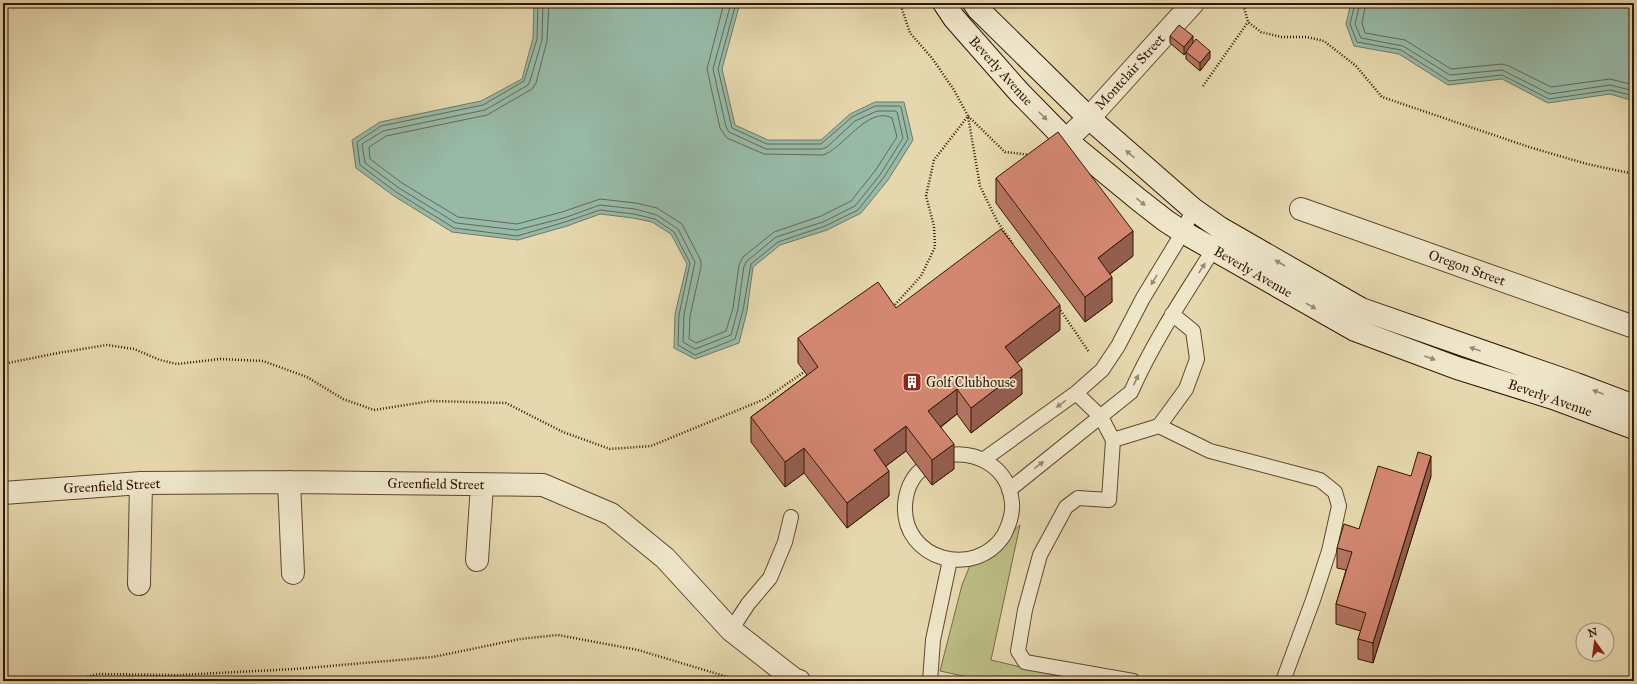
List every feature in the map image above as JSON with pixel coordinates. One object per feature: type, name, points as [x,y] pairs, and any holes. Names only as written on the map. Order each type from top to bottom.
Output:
[{"type":"street","name":"Beverly Avenue","points":[[944,3],[954,18],[1019,92],[1066,140],[1139,200],[1183,232],[1355,330],[1457,368],[1553,398],[1634,428]]},
{"type":"street","name":"Beverly Avenue","points":[[974,3],[978,9],[1089,118],[1193,209],[1220,228],[1361,309],[1576,384],[1634,406]]},
{"type":"street","name":"Montclair Street","points":[[1066,140],[1089,118],[1193,3]]},
{"type":"street","name":"Oregon Street","points":[[1301,209],[1634,327]]},
{"type":"street","name":"Greenfield Street","points":[[3,493],[141,482],[543,485],[611,514],[665,558],[731,630],[795,680],[799,681]]},
{"type":"street","points":[[139,584],[141,482]]},
{"type":"street","points":[[289,482],[293,573]]},
{"type":"street","points":[[477,560],[482,485]]},
{"type":"lane","points":[[983,460],[1076,393],[1102,370],[1118,346],[1143,298],[1183,232],[1193,209]]},
{"type":"lane","points":[[1009,490],[1131,392],[1172,314],[1213,250],[1220,228]]},
{"type":"lane","points":[[1113,440],[1159,426],[1186,389],[1197,359],[1192,331],[1172,314]]},
{"type":"lane","points":[[1076,393],[1101,417],[1113,440],[1109,500],[1078,498],[1066,507],[1040,555],[1025,610],[1018,651],[1025,662],[1133,681]]},
{"type":"lane","points":[[1159,426],[1210,451],[1320,480],[1335,492],[1338,506],[1329,551],[1304,627],[1283,681]]},
{"type":"lane","points":[[921,470],[910,484],[906,498],[905,512],[908,525],[915,538],[924,548],[937,556],[950,560],[964,560],[977,557],[989,550],[999,541],[1007,530],[1011,517],[1012,503],[1009,490],[995,467],[983,460],[970,455],[956,453],[944,456]]},
{"type":"lane","points":[[731,630],[748,604],[770,578],[785,542],[791,517]]},
{"type":"lane","points":[[930,681],[933,640],[950,560]]},
{"type":"path","points":[[900,3],[910,33],[932,58],[954,90],[968,116],[1005,152],[1034,155]]},
{"type":"path","points":[[1246,3],[1244,7],[1248,22],[1261,32],[1281,37],[1307,37],[1324,41],[1356,66],[1382,97],[1529,147],[1587,164],[1634,174]]},
{"type":"path","points":[[1203,86],[1248,22]]},
{"type":"path","points":[[968,116],[980,186],[997,221],[1016,249]]},
{"type":"path","points":[[890,311],[921,276],[936,247],[934,226],[926,196],[934,160],[968,116]]},
{"type":"path","points":[[1055,304],[1102,370]]},
{"type":"path","points":[[3,364],[107,345],[134,349],[160,360],[177,364],[220,359],[263,361],[307,377],[343,399],[374,410],[431,401],[506,403],[563,432],[610,449],[651,446],[765,398],[804,372]]},
{"type":"path","points":[[70,681],[98,674],[179,676],[295,669],[433,657],[520,639],[558,635],[638,650],[741,681]]},
{"type":"green space","points":[[1020,525],[991,660],[1080,681],[987,681],[940,671],[962,585],[973,558],[1006,537]]},
{"type":"water","points":[[534,3],[740,3],[722,69],[735,125],[768,140],[821,140],[850,114],[875,102],[904,102],[913,140],[888,180],[861,213],[827,230],[780,245],[753,267],[747,311],[739,343],[695,359],[674,348],[675,314],[687,264],[671,234],[652,222],[600,214],[567,226],[518,240],[452,232],[394,196],[356,168],[352,140],[380,122],[481,101],[522,79],[533,38]]},
{"type":"water","points":[[1351,3],[1634,3],[1634,101],[1610,94],[1548,103],[1502,79],[1448,85],[1399,54],[1354,46],[1346,24]]},
{"type":"building","points":[[1179,25],[1193,36],[1184,47],[1170,36]]},
{"type":"building","points":[[1196,39],[1210,51],[1200,63],[1186,52]]},
{"type":"building","points":[[1058,132],[1133,231],[1098,258],[1112,277],[1085,297],[996,178]]},
{"type":"building","name":"Golf Clubhouse","points":[[1001,229],[1060,305],[1005,347],[1022,369],[971,408],[957,389],[928,411],[954,444],[932,460],[906,426],[874,450],[889,471],[847,503],[804,448],[785,462],[751,417],[818,367],[798,338],[878,282],[896,308]]},
{"type":"building","points":[[1418,452],[1431,456],[1373,643],[1358,639],[1366,613],[1336,604],[1352,552],[1337,548],[1344,524],[1359,529],[1378,466],[1411,476]]},
{"type":"place","name":"Golf Clubhouse","points":[[912,382]]}]
